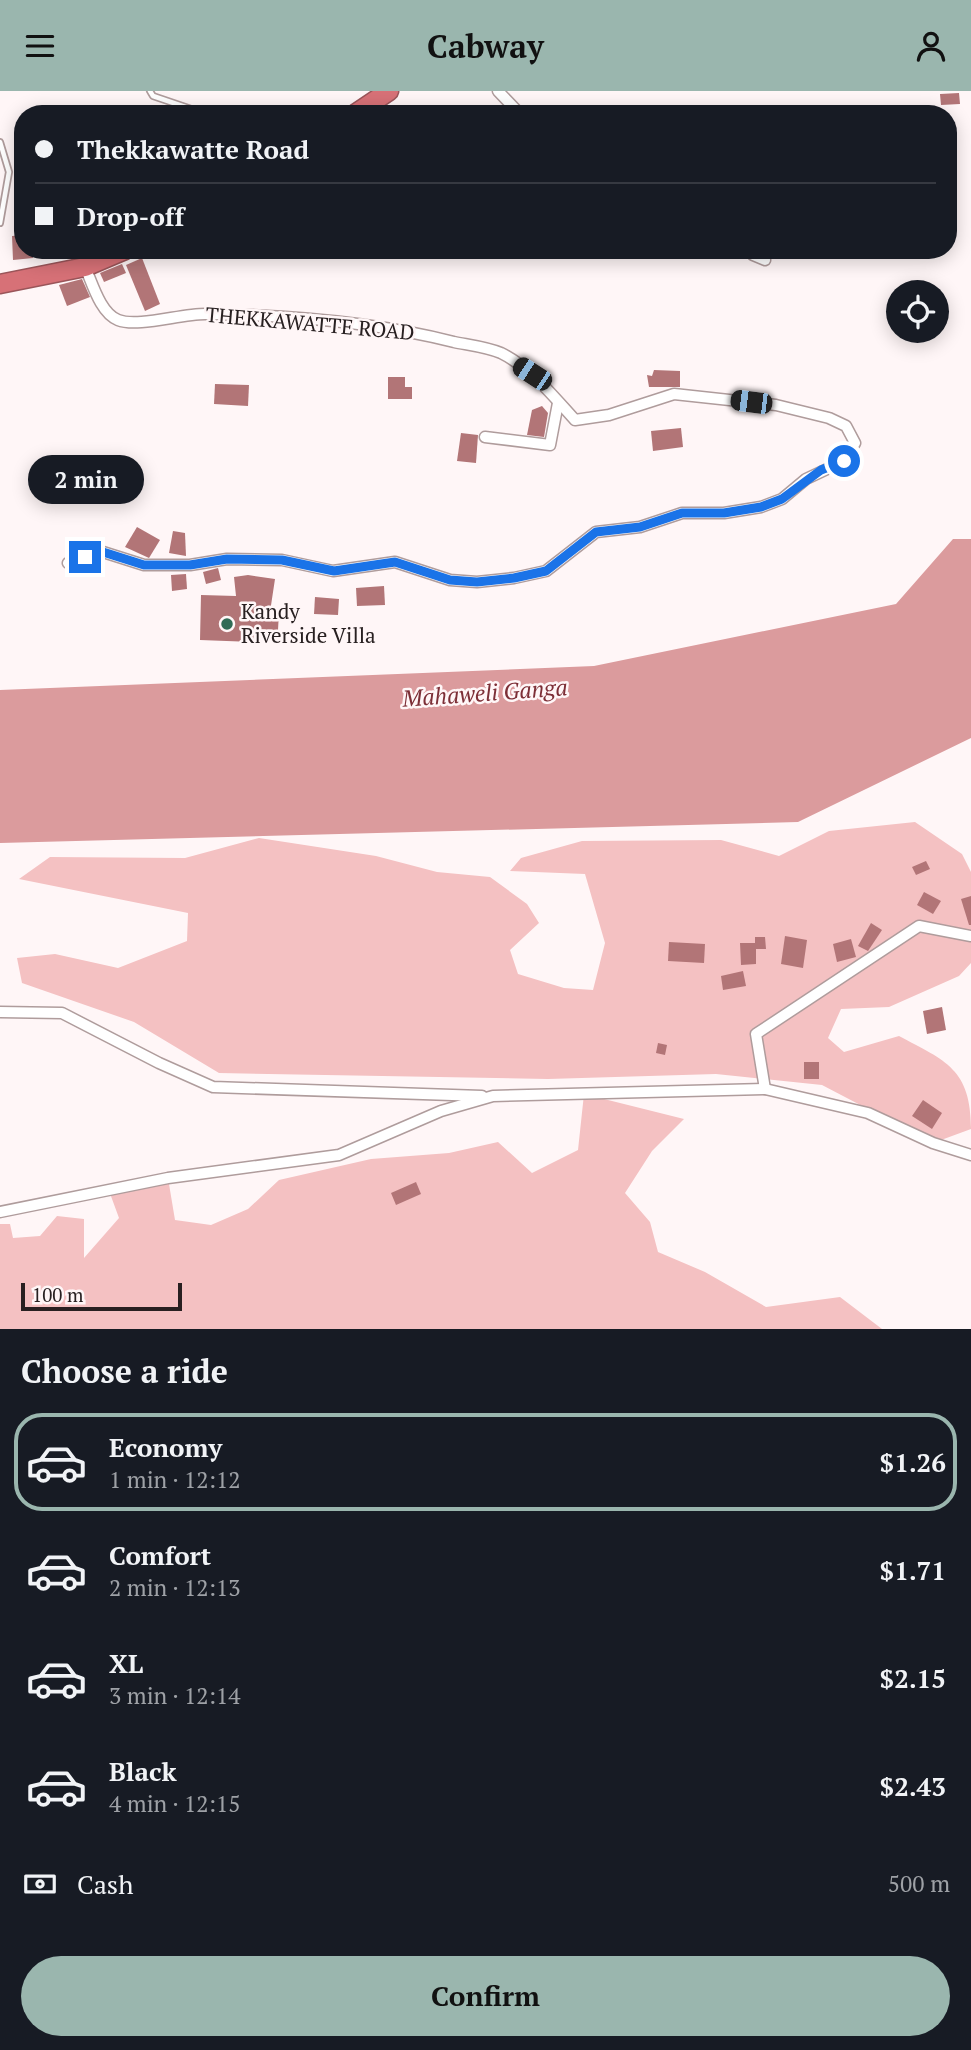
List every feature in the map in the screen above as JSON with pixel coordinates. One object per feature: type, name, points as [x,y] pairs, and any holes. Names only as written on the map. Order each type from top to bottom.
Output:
[{"type":"highway","points":[[369,105],[390,91]]},
{"type":"highway","points":[[0,284],[85,267],[104,259]]},
{"type":"street","points":[[498,91],[511,105]]},
{"type":"street","name":"THEKKAWATTE ROAD","points":[[68,562],[103,552],[144,565],[190,565],[227,559],[282,560],[334,571],[395,562],[450,580],[477,582],[514,578],[546,571],[596,532],[640,527],[682,513],[724,513],[761,507],[782,499],[813,474],[844,461],[855,443],[846,426],[838,422],[776,405],[674,394],[608,415],[575,420],[532,374],[499,352],[422,334],[360,325],[205,314],[166,316],[145,322],[117,320],[104,308],[85,267]]},
{"type":"street","points":[[485,437],[550,445],[558,403]]},
{"type":"street","points":[[765,1089],[756,1034],[919,926],[971,936]]},
{"type":"street","points":[[0,1012],[62,1013],[159,1063],[213,1087],[493,1096],[765,1089],[868,1113],[933,1143],[971,1155]]},
{"type":"street","points":[[0,1212],[168,1178],[340,1155],[441,1111],[493,1096]]},
{"type":"lane","points":[[150,91],[153,96],[180,105]]},
{"type":"lane","points":[[0,142],[9,172],[0,223]]},
{"type":"shaded area","points":[[915,822],[962,854],[971,872],[971,963],[959,976],[889,1007],[841,1009],[828,1038],[844,1052],[899,1036],[953,1069],[966,1093],[971,1129],[933,1143],[822,1085],[716,1074],[548,1079],[219,1073],[134,1022],[22,983],[17,958],[55,954],[118,968],[187,941],[188,913],[19,879],[50,857],[185,858],[259,838],[376,856],[437,872],[490,877],[527,904],[539,923],[510,950],[518,974],[564,988],[593,990],[605,943],[585,874],[510,871],[521,858],[582,841],[721,840],[779,856],[829,831]]},
{"type":"shaded area","points":[[584,1094],[684,1119],[652,1151],[625,1193],[650,1222],[658,1252],[705,1272],[766,1307],[840,1297],[882,1329],[0,1329],[0,1224],[10,1224],[13,1238],[40,1236],[57,1216],[84,1219],[84,1258],[119,1218],[108,1188],[168,1178],[175,1220],[211,1225],[248,1209],[279,1180],[371,1159],[449,1153],[498,1142],[532,1173],[578,1150]]},
{"type":"water","name":"Mahaweli Ganga","points":[[953,539],[971,539],[971,738],[798,822],[0,843],[0,690],[594,666],[896,604]]},
{"type":"building","points":[[959,93],[960,104],[941,105],[940,94]]},
{"type":"building","points":[[12,236],[14,259],[23,259],[13,260]]},
{"type":"building","points":[[142,259],[160,304],[145,311],[126,265]]},
{"type":"building","points":[[122,264],[126,273],[104,282],[100,273]]},
{"type":"building","points":[[82,279],[90,297],[67,306],[59,285]]},
{"type":"building","points":[[654,370],[680,371],[680,387],[649,387],[647,375],[652,376]]},
{"type":"building","points":[[388,377],[405,377],[405,387],[412,387],[412,399],[388,399]]},
{"type":"building","points":[[215,384],[249,385],[248,406],[214,404]]},
{"type":"building","points":[[542,406],[548,413],[544,437],[527,435],[532,410]]},
{"type":"building","points":[[681,428],[683,447],[653,451],[651,431]]},
{"type":"building","points":[[461,433],[478,435],[476,463],[457,461]]},
{"type":"building","points":[[137,527],[160,540],[149,558],[125,547]]},
{"type":"building","points":[[173,531],[185,533],[186,556],[169,553]]},
{"type":"building","points":[[218,568],[221,580],[206,584],[203,572]]},
{"type":"building","points":[[186,574],[187,589],[172,591],[171,575]]},
{"type":"building","points":[[248,575],[275,579],[270,612],[279,612],[278,630],[254,629],[253,642],[200,640],[201,595],[236,596],[234,577]]},
{"type":"building","points":[[384,586],[385,605],[357,606],[356,588]]},
{"type":"building","points":[[315,597],[339,599],[338,615],[314,614]]},
{"type":"building","points":[[926,861],[930,869],[916,875],[912,867]]},
{"type":"building","points":[[924,892],[941,901],[933,914],[917,905]]},
{"type":"building","points":[[971,896],[971,925],[969,925],[961,899]]},
{"type":"building","points":[[871,923],[882,930],[868,951],[858,946]]},
{"type":"building","points":[[785,936],[807,940],[803,968],[781,964]]},
{"type":"building","points":[[755,937],[765,937],[766,949],[756,949],[756,964],[741,965],[740,943],[755,943]]},
{"type":"building","points":[[851,939],[856,957],[837,962],[833,944]]},
{"type":"building","points":[[669,942],[705,944],[704,963],[668,961]]},
{"type":"building","points":[[743,971],[746,986],[723,990],[721,976]]},
{"type":"building","points":[[942,1007],[946,1030],[927,1034],[923,1011]]},
{"type":"building","points":[[658,1043],[667,1045],[665,1055],[656,1053]]},
{"type":"building","points":[[804,1062],[819,1062],[819,1079],[804,1079]]},
{"type":"building","points":[[923,1100],[942,1113],[932,1129],[912,1116]]},
{"type":"building","points":[[416,1182],[421,1194],[396,1205],[391,1193]]},
{"type":"place","name":"Kandy Riverside Villa","points":[[227,624]]},
{"type":"route","points":[[85,557],[103,552],[144,565],[190,565],[227,559],[282,560],[334,571],[395,562],[450,580],[477,582],[514,578],[546,571],[596,532],[640,527],[682,513],[724,513],[761,507],[782,499],[821,470],[844,461]]}]
